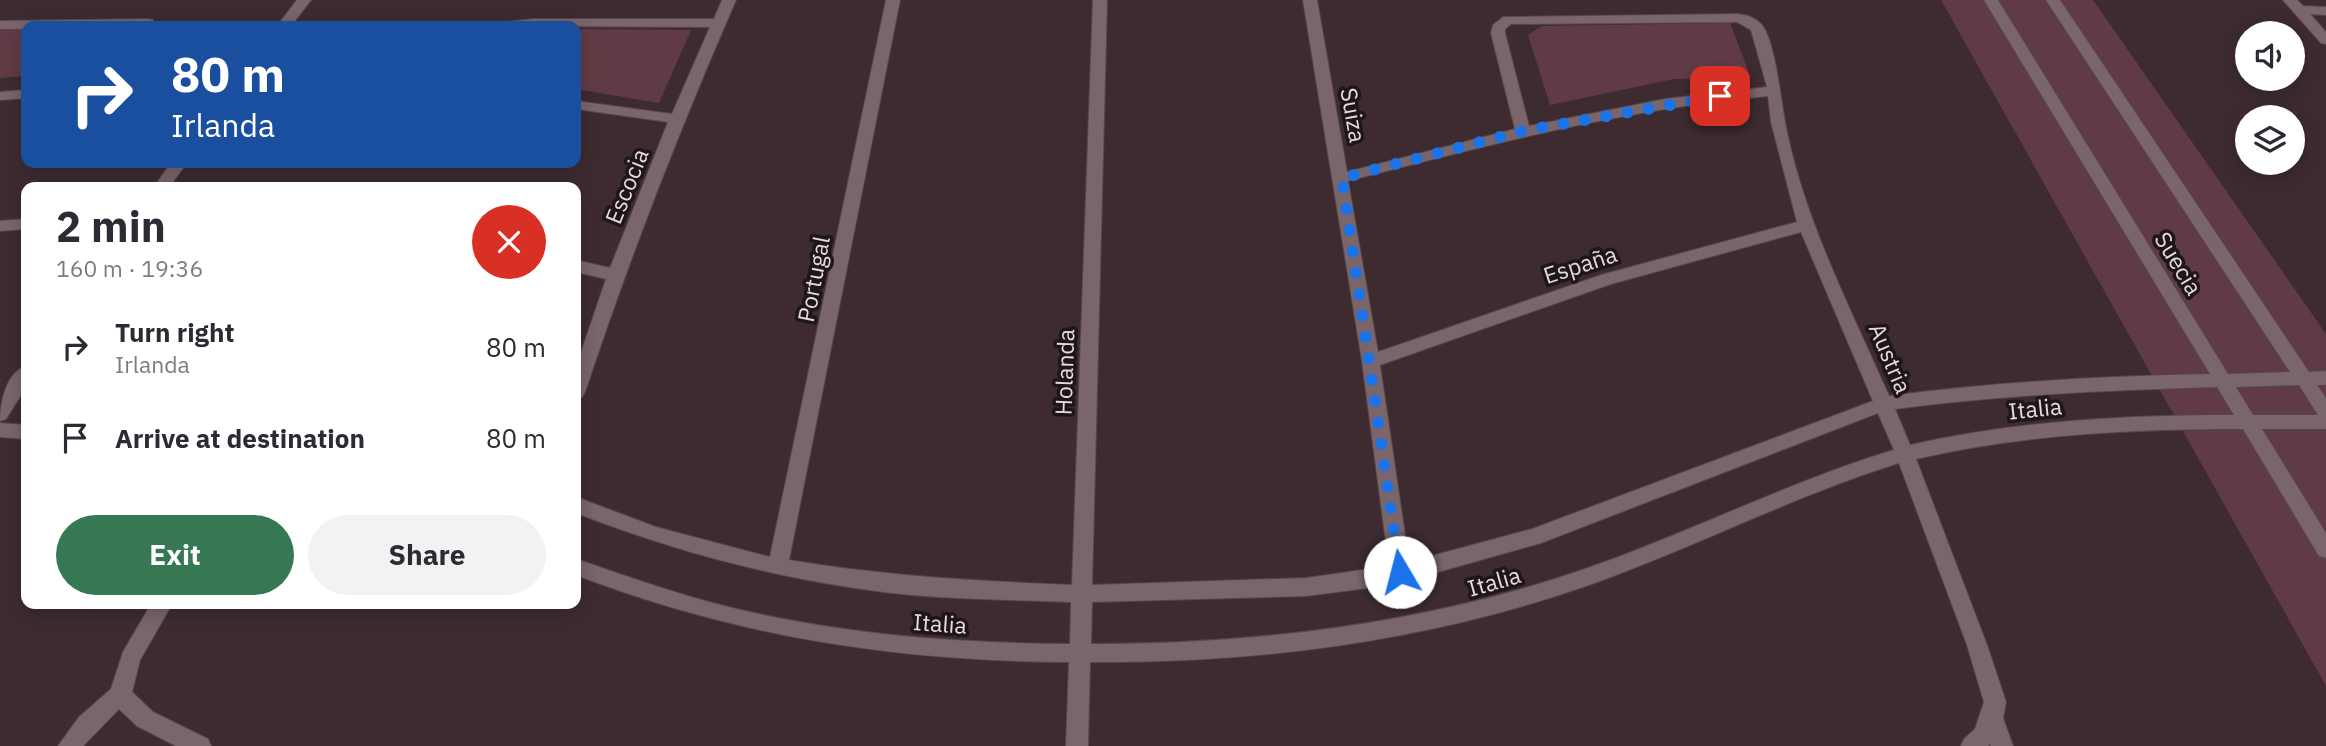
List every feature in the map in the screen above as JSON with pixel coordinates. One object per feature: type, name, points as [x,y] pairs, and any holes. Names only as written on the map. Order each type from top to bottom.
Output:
[{"type":"street","points":[[288,21],[304,0]]},
{"type":"street","name":"Escocia","points":[[581,377],[615,275],[677,119],[729,0]]},
{"type":"street","name":"Portugal","points":[[778,567],[893,0]]},
{"type":"street","name":"Holanda","points":[[1077,746],[1100,0]]},
{"type":"street","name":"Suiza","points":[[1310,0],[1371,361],[1400,572]]},
{"type":"street","name":"Suecia","points":[[1992,0],[2326,550]]},
{"type":"street","name":"Suecia","points":[[2053,0],[2326,412]]},
{"type":"street","points":[[2294,5],[2326,11]]},
{"type":"street","points":[[2294,5],[2326,40]]},
{"type":"street","name":"Austria","points":[[1523,131],[1498,33],[1501,23],[1518,19],[1746,19],[1757,28],[1775,91],[1778,122],[1806,225],[1905,454],[1977,645],[1995,702],[1992,718],[2002,746]]},
{"type":"street","points":[[581,23],[720,23]]},
{"type":"street","points":[[0,25],[21,25]]},
{"type":"street","points":[[1342,178],[1523,131],[1674,102],[1775,91]]},
{"type":"street","points":[[0,96],[21,94]]},
{"type":"street","points":[[581,106],[677,119]]},
{"type":"street","points":[[0,226],[21,225]]},
{"type":"street","name":"España","points":[[1371,361],[1607,279],[1806,225]]},
{"type":"street","points":[[581,267],[615,275]]},
{"type":"street","name":"Italia","points":[[581,507],[654,534],[778,567],[871,582],[939,588],[1081,594],[1306,587],[1400,572],[1491,551],[1555,530],[1714,466],[1882,404],[2024,387],[2326,378]]},
{"type":"street","points":[[0,414],[14,389]]},
{"type":"street","name":"Italia","points":[[581,569],[670,601],[731,618],[795,631],[874,642],[954,649],[1079,653],[1168,652],[1300,643],[1410,627],[1482,610],[1605,571],[1761,506],[1905,454],[2037,431],[2147,423],[2326,422]]},
{"type":"street","points":[[0,430],[21,432]]},
{"type":"street","points":[[159,609],[128,663],[122,678],[121,694],[127,706],[138,715],[200,746]]},
{"type":"street","points":[[69,746],[87,724],[121,694]]},
{"type":"street","points":[[1972,746],[1983,736],[1992,718]]},
{"type":"shaded area","points":[[1941,0],[2093,0],[2326,334],[2326,686]]},
{"type":"shaded area","points":[[1730,23],[1751,78],[1674,79],[1550,105],[1528,35],[1542,26]]},
{"type":"shaded area","points":[[21,29],[21,76],[0,78],[0,30]]},
{"type":"shaded area","points":[[581,29],[691,30],[659,103],[581,90]]},
{"type":"route","points":[[1400,572],[1342,178],[1523,131],[1674,102],[1720,96]]}]
